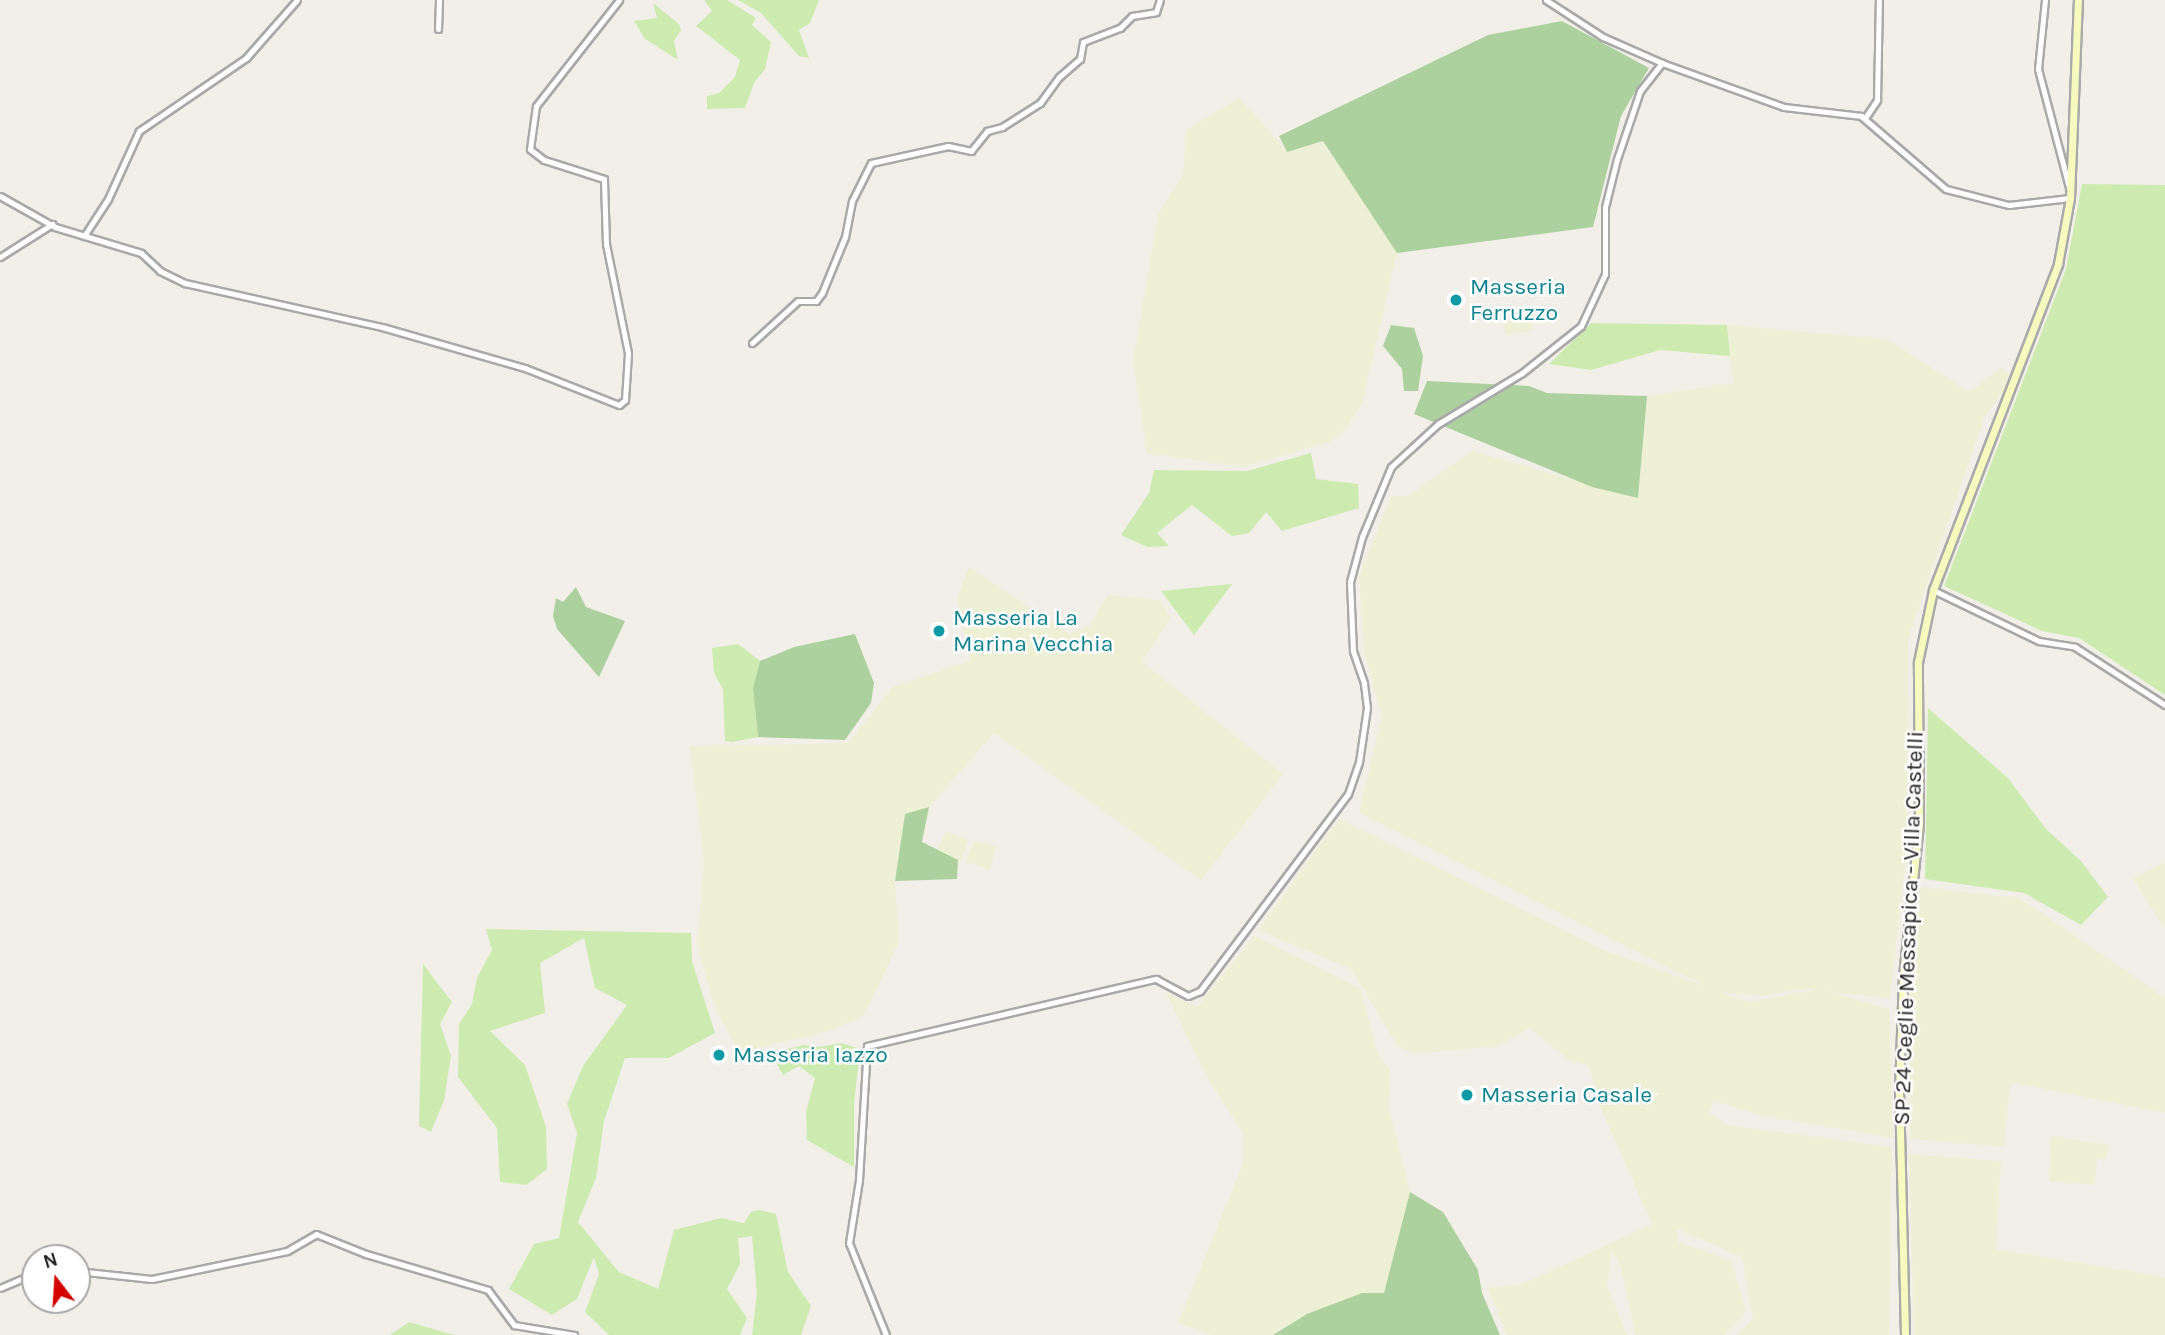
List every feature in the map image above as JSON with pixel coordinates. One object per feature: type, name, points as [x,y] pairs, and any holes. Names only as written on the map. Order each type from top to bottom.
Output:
[{"type":"main road","name":"SP 24 Ceglie Messapica - Villa Castelli","points":[[1905,1335],[1900,1033],[1919,823],[1918,662],[1933,590],[2058,264],[2070,194],[2078,0]]},
{"type":"street","points":[[84,236],[108,198],[139,131],[246,58],[297,0]]},
{"type":"street","points":[[438,29],[439,0]]},
{"type":"street","points":[[0,196],[51,224],[141,253],[160,271],[185,283],[382,327],[525,368],[619,405],[625,400],[628,353],[607,244],[604,179],[544,160],[530,149],[536,106],[619,0]]},
{"type":"street","points":[[752,343],[798,301],[816,301],[822,293],[845,237],[852,201],[871,163],[948,146],[971,151],[987,131],[1002,127],[1040,103],[1059,77],[1080,59],[1083,42],[1120,28],[1132,16],[1156,12],[1160,0]]},
{"type":"street","points":[[1546,0],[1603,37],[1662,63],[1784,107],[1865,118],[1945,189],[2009,205],[2070,194],[2038,69],[2045,0]]},
{"type":"street","points":[[1865,118],[1877,100],[1880,0]]},
{"type":"street","points":[[886,1335],[849,1243],[859,1180],[867,1046],[1156,979],[1188,996],[1200,991],[1348,794],[1359,762],[1367,708],[1364,683],[1353,651],[1350,582],[1362,537],[1391,467],[1438,424],[1522,373],[1581,326],[1605,274],[1605,206],[1618,159],[1640,91],[1662,63]]},
{"type":"street","points":[[0,257],[51,224]]},
{"type":"street","points":[[1933,590],[2039,641],[2075,647],[2165,705]]},
{"type":"street","points":[[91,1272],[152,1279],[287,1251],[316,1234],[366,1254],[488,1290],[513,1325],[574,1335]]},
{"type":"street","points":[[0,1288],[21,1279]]},
{"type":"green space","points":[[704,0],[727,0],[756,18],[752,25],[771,42],[765,69],[754,83],[745,108],[707,109],[707,96],[719,93],[735,77],[740,60],[696,26],[712,11]]},
{"type":"green space","points":[[738,0],[819,0],[810,23],[799,30],[809,58],[799,56],[761,13]]},
{"type":"green space","points":[[653,3],[679,24],[681,30],[674,41],[678,60],[645,39],[634,21],[657,18]]},
{"type":"green space","points":[[1562,21],[1649,68],[1621,116],[1593,227],[1397,253],[1323,141],[1287,152],[1279,136],[1488,35]]},
{"type":"green space","points":[[1239,98],[1287,151],[1323,141],[1397,253],[1362,404],[1347,427],[1332,441],[1243,467],[1147,453],[1133,361],[1158,214],[1183,175],[1186,130]]},
{"type":"green space","points":[[2082,184],[2165,185],[2165,695],[2079,638],[2042,631],[1944,586],[2066,269]]},
{"type":"green space","points":[[1531,317],[1533,331],[1505,335],[1503,321]]},
{"type":"green space","points":[[1591,323],[1727,325],[1730,356],[1660,350],[1591,370],[1549,364]]},
{"type":"green space","points":[[1391,325],[1414,328],[1423,356],[1418,391],[1404,391],[1402,369],[1383,346]]},
{"type":"green space","points":[[1727,325],[1887,339],[1969,392],[2001,368],[2014,377],[1985,416],[1908,639],[1907,847],[1890,999],[1826,991],[1889,1009],[1893,1138],[1760,1115],[1714,1101],[1709,1112],[1727,1125],[1892,1147],[1889,1335],[1737,1335],[1753,1319],[1742,1257],[1677,1229],[1678,1242],[1732,1261],[1746,1312],[1724,1335],[1636,1335],[1619,1261],[1612,1253],[1607,1285],[1627,1335],[1507,1335],[1488,1288],[1520,1285],[1652,1224],[1599,1104],[1589,1066],[1570,1061],[1530,1028],[1498,1046],[1413,1054],[1397,1045],[1351,969],[1258,930],[1339,819],[1606,951],[1705,986],[1359,813],[1382,715],[1364,653],[1359,576],[1391,496],[1408,496],[1472,451],[1638,498],[1647,396],[1733,383]],"holes":[[[1808,988],[1816,990],[1750,1002],[1721,992],[1762,996]]]},
{"type":"green space","points":[[1427,381],[1529,386],[1547,393],[1647,396],[1638,498],[1592,487],[1414,414]]},
{"type":"green space","points":[[1311,453],[1316,479],[1358,484],[1359,508],[1282,531],[1266,512],[1249,533],[1232,536],[1192,505],[1157,533],[1169,546],[1147,547],[1121,535],[1149,493],[1154,470],[1247,471]]},
{"type":"green space","points":[[969,567],[1070,634],[1090,625],[1108,595],[1159,600],[1171,617],[1142,662],[1283,774],[1201,880],[994,733],[929,807],[905,814],[895,881],[899,942],[864,1015],[830,1031],[739,1052],[715,1008],[697,945],[704,863],[690,746],[848,743],[893,687],[970,661],[957,598]]},
{"type":"green space","points":[[1232,584],[1194,635],[1161,591]]},
{"type":"green space","points":[[576,587],[586,607],[625,621],[599,677],[557,629],[553,616],[556,598],[563,602]]},
{"type":"green space","points":[[855,634],[874,683],[871,703],[845,740],[758,737],[753,688],[760,661],[794,647]]},
{"type":"green space","points":[[738,644],[760,661],[753,688],[758,737],[732,742],[725,741],[723,689],[714,673],[712,648]]},
{"type":"green space","points":[[1928,708],[2008,778],[2046,829],[2081,861],[2108,897],[2081,925],[2024,893],[1925,879]]},
{"type":"green space","points":[[929,807],[922,842],[958,860],[957,879],[895,881],[905,814]]},
{"type":"green space","points":[[946,832],[969,840],[960,862],[937,850]]},
{"type":"green space","points":[[974,841],[996,846],[990,870],[966,862]]},
{"type":"green space","points":[[2165,862],[2165,929],[2133,879]]},
{"type":"green space","points":[[1920,887],[2020,898],[2165,998],[2165,1113],[2010,1082],[2004,1147],[1910,1139],[1909,994]]},
{"type":"green space","points":[[486,929],[691,933],[692,961],[715,1033],[669,1058],[625,1058],[604,1121],[596,1178],[578,1222],[619,1272],[658,1289],[674,1230],[721,1218],[744,1223],[751,1212],[759,1210],[776,1214],[788,1272],[811,1306],[801,1335],[752,1335],[757,1293],[752,1236],[738,1238],[740,1264],[727,1289],[747,1318],[740,1335],[609,1335],[585,1312],[599,1274],[594,1257],[577,1299],[552,1315],[509,1289],[534,1244],[559,1238],[577,1133],[567,1104],[583,1066],[627,1005],[595,988],[584,938],[540,963],[545,1013],[490,1031],[525,1065],[546,1127],[547,1169],[526,1185],[500,1182],[497,1128],[458,1077],[459,1024],[472,1004],[477,978],[492,950]]},
{"type":"green space","points":[[1254,936],[1360,988],[1379,1057],[1390,1069],[1389,1108],[1410,1192],[1384,1294],[1307,1314],[1273,1335],[1212,1335],[1178,1323],[1243,1164],[1243,1133],[1209,1081],[1166,993],[1197,1007]]},
{"type":"green space","points":[[423,964],[452,1002],[440,1024],[451,1056],[444,1100],[431,1132],[419,1126]]},
{"type":"green space","points":[[841,1043],[860,1049],[854,1104],[854,1167],[807,1140],[806,1112],[815,1078],[799,1066],[783,1075],[771,1053],[804,1045],[819,1047]]},
{"type":"green space","points":[[2051,1136],[2108,1145],[2107,1159],[2097,1159],[2095,1185],[2049,1181]]},
{"type":"green space","points":[[1909,1154],[2001,1161],[1996,1249],[2165,1277],[2165,1335],[1914,1335]]},
{"type":"green space","points":[[1410,1192],[1443,1212],[1478,1270],[1482,1293],[1500,1335],[1273,1335],[1307,1314],[1362,1293],[1384,1293]]},
{"type":"green space","points":[[409,1322],[454,1335],[390,1335]]},
{"type":"place","name":"Masseria Ferruzzo","points":[[1456,300]]},
{"type":"place","name":"Masseria La Marina Vecchia","points":[[939,631]]},
{"type":"place","name":"Masseria Iazzo","points":[[719,1055]]},
{"type":"place","name":"Masseria Casale","points":[[1467,1095]]}]
